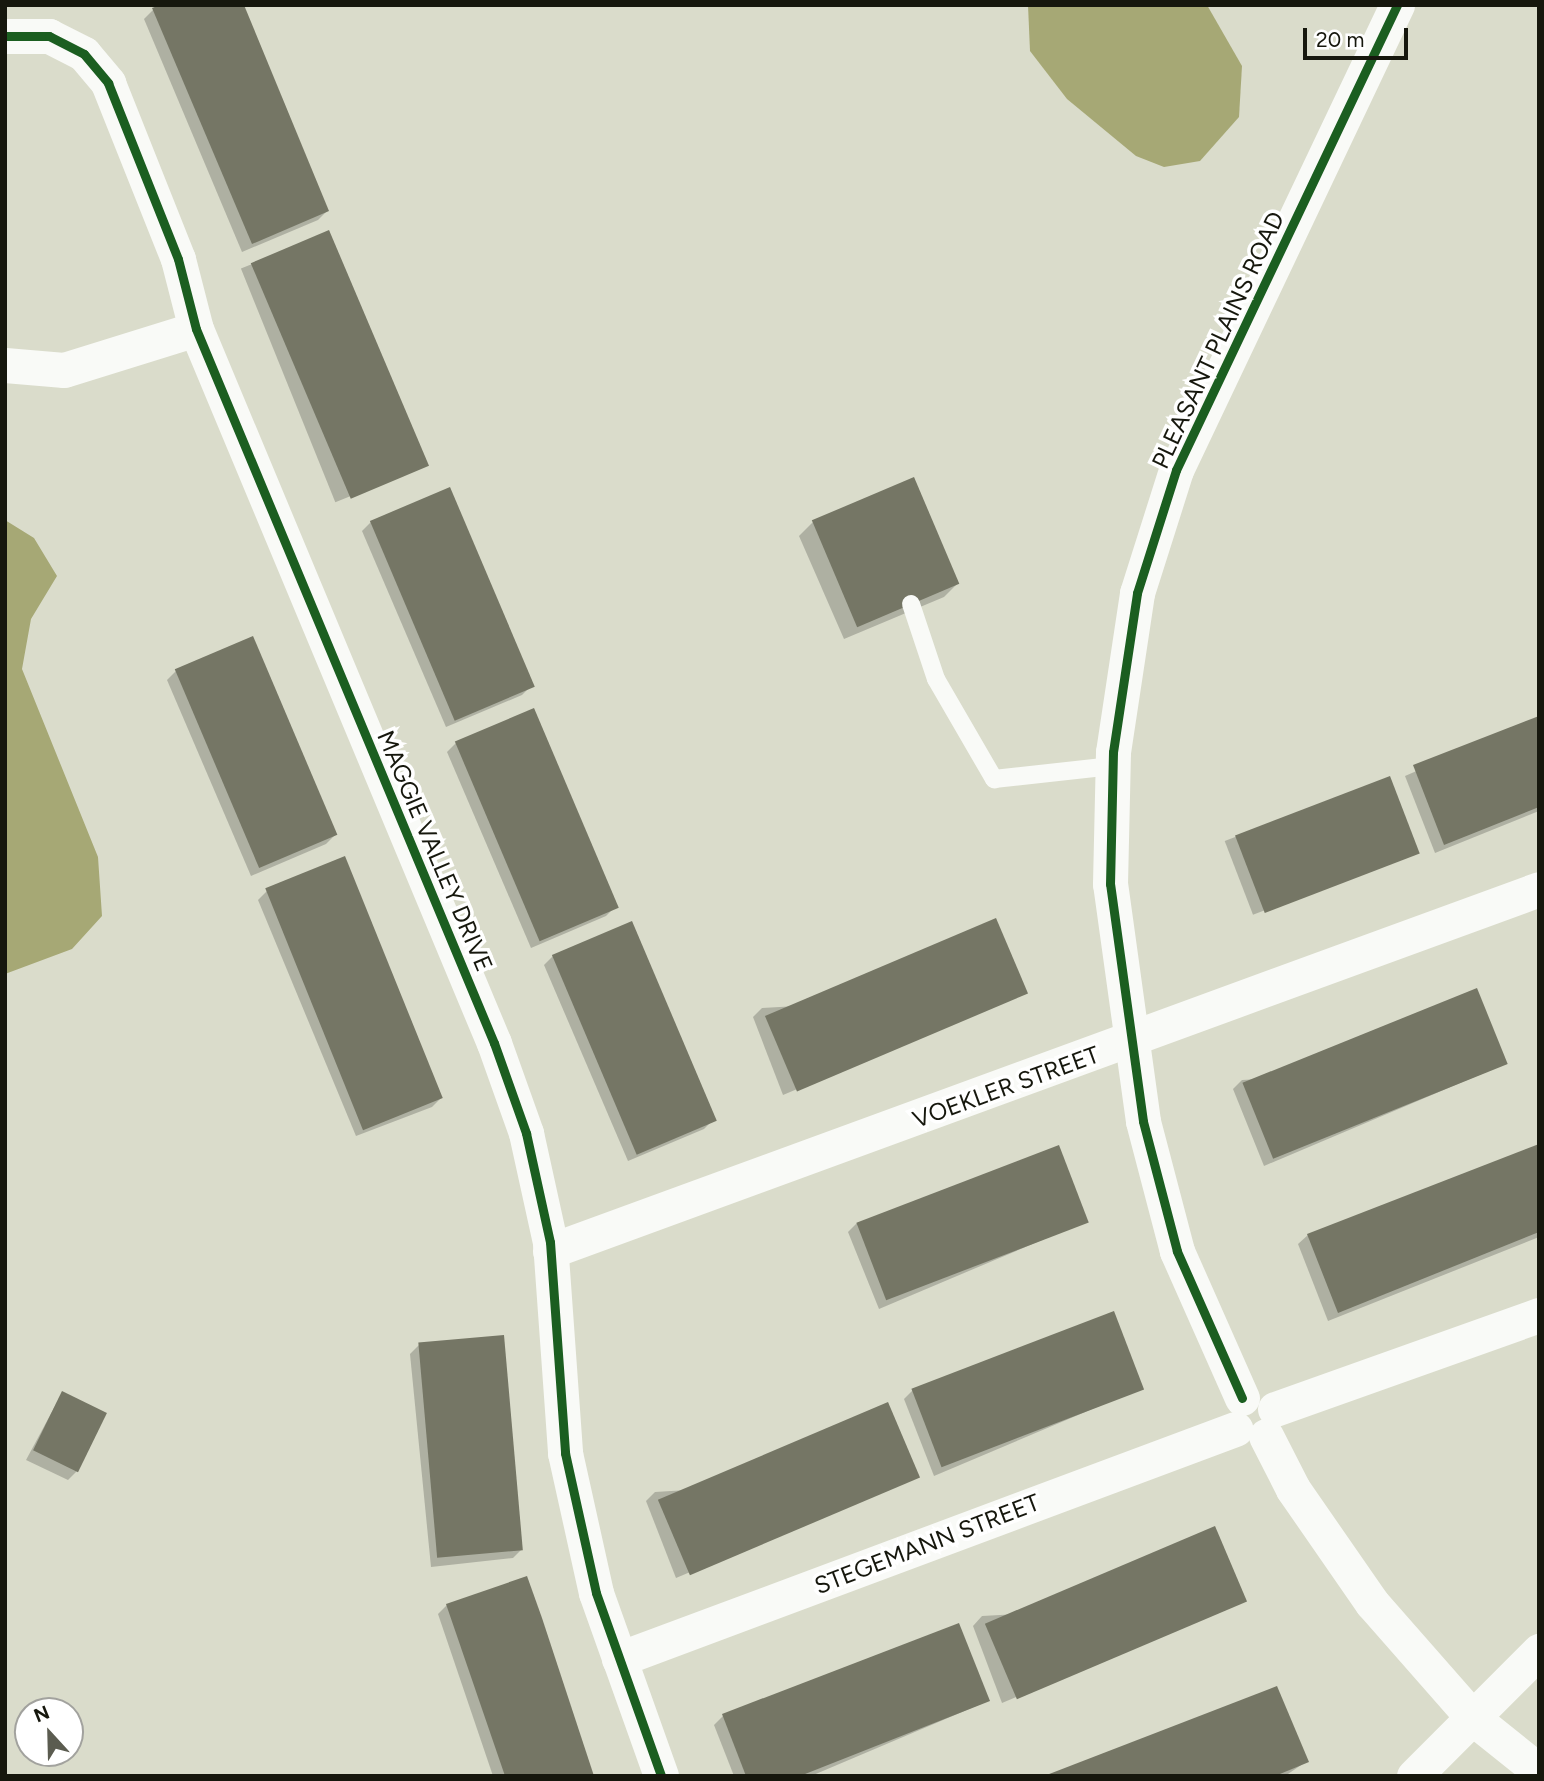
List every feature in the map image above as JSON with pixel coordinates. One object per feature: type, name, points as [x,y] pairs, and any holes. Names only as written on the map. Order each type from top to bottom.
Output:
[{"type":"street","name":"PLEASANT PLAINS ROAD","points":[[1397,5],[1177,470],[1138,593],[1112,766],[1110,884],[1143,1121],[1177,1251],[1254,1418],[1293,1489],[1372,1603],[1474,1719],[1539,1771]]},
{"type":"street","name":"MAGGIE VALLEY DRIVE","points":[[5,36],[49,36],[84,54],[108,83],[178,259],[196,329],[494,1043],[526,1133],[550,1251],[565,1453],[596,1593],[661,1776]]},
{"type":"street","points":[[5,365],[64,370],[196,329]]},
{"type":"street","name":"VOEKLER STREET","points":[[550,1251],[1132,1042],[1539,889]]},
{"type":"street","name":"STEGEMANN STREET","points":[[620,1659],[1254,1418],[1539,1315]]},
{"type":"street","points":[[1414,1776],[1474,1719],[1539,1651]]},
{"type":"lane","points":[[911,604],[936,679],[994,779],[1112,766]]},
{"type":"shaded area","points":[[1028,5],[1207,5],[1242,66],[1239,117],[1200,161],[1164,167],[1136,156],[1067,99],[1030,51]]},
{"type":"shaded area","points":[[5,520],[34,538],[57,576],[31,619],[22,669],[98,857],[102,916],[72,949],[5,974]]},
{"type":"building","points":[[160,5],[244,5],[329,211],[252,244],[152,8]]},
{"type":"building","points":[[329,230],[429,466],[351,499],[251,263]]},
{"type":"building","points":[[914,477],[959,584],[857,627],[812,520]]},
{"type":"building","points":[[450,487],[535,687],[455,721],[370,521]]},
{"type":"building","points":[[253,636],[337,835],[259,868],[175,669]]},
{"type":"building","points":[[534,708],[619,908],[540,941],[455,742]]},
{"type":"building","points":[[1539,716],[1539,807],[1444,845],[1413,765]]},
{"type":"building","points":[[1390,776],[1420,853],[1265,913],[1235,835]]},
{"type":"building","points":[[345,856],[443,1098],[363,1130],[265,888]]},
{"type":"building","points":[[996,918],[1028,993],[797,1092],[765,1016]]},
{"type":"building","points":[[632,921],[717,1121],[637,1155],[552,955]]},
{"type":"building","points":[[1477,988],[1508,1064],[1273,1159],[1242,1083]]},
{"type":"building","points":[[1539,1144],[1539,1232],[1338,1313],[1307,1234]]},
{"type":"building","points":[[1059,1145],[1089,1222],[886,1300],[856,1223]]},
{"type":"building","points":[[1114,1311],[1144,1389],[942,1467],[911,1389]]},
{"type":"building","points":[[504,1335],[523,1550],[437,1558],[418,1342]]},
{"type":"building","points":[[62,1391],[107,1413],[78,1472],[33,1450]]},
{"type":"building","points":[[888,1402],[920,1477],[690,1575],[658,1500]]},
{"type":"building","points":[[1215,1526],[1247,1601],[1017,1699],[985,1624]]},
{"type":"building","points":[[527,1576],[594,1776],[505,1776],[446,1604]]},
{"type":"building","points":[[959,1623],[990,1701],[800,1776],[746,1776],[722,1714]]},
{"type":"building","points":[[1277,1686],[1309,1762],[1275,1776],[1044,1776]]},
{"type":"cycle path","points":[[1242,1398],[1177,1251],[1143,1121],[1110,884],[1113,752],[1137,593],[1176,470],[1397,5]]},
{"type":"cycle path","points":[[5,36],[49,36],[84,54],[108,83],[178,259],[196,329],[494,1043],[526,1133],[550,1242],[565,1453],[596,1593],[661,1776]]}]
